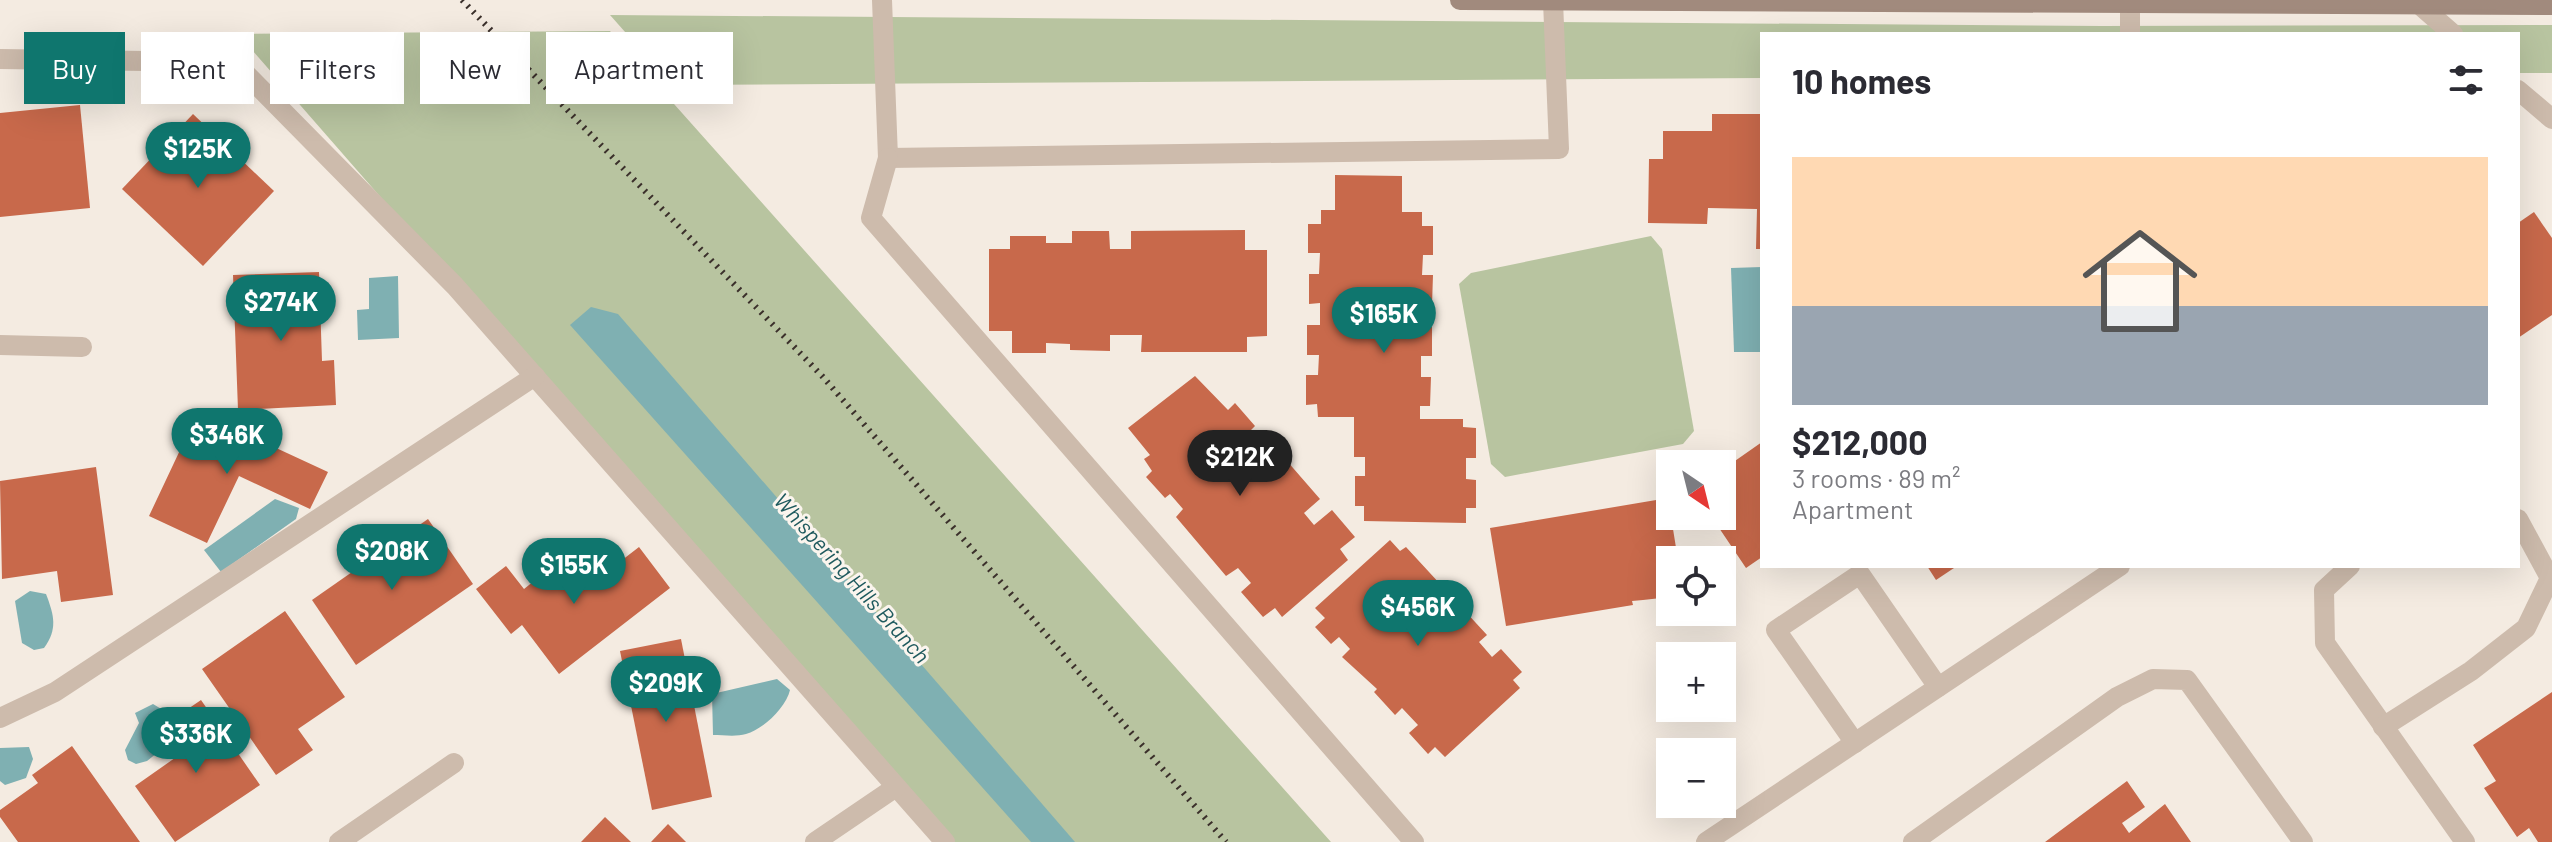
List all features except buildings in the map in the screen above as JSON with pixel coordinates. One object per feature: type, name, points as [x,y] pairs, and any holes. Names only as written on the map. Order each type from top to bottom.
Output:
[{"type":"main road","points":[[1460,0],[2552,5]]},
{"type":"street","points":[[882,0],[888,158],[871,218],[1414,842]]},
{"type":"street","points":[[888,158],[1559,149],[1553,1]]},
{"type":"street","points":[[2130,4],[2130,32]]},
{"type":"street","points":[[2421,6],[2451,32]]},
{"type":"street","points":[[0,59],[218,62],[247,75],[455,286],[945,842]]},
{"type":"street","points":[[2520,92],[2552,119]]},
{"type":"street","points":[[0,345],[82,347]]},
{"type":"street","points":[[0,718],[55,692],[535,376]]},
{"type":"street","points":[[2383,727],[2471,671],[2526,628],[2550,578],[2520,523]]},
{"type":"street","points":[[1706,842],[2117,568]]},
{"type":"street","points":[[2348,568],[2324,590],[2325,643],[2465,842]]},
{"type":"street","points":[[1855,743],[1776,630],[1860,574],[1938,687]]},
{"type":"street","points":[[1913,842],[2117,697],[2153,679],[2187,680],[2303,842]]},
{"type":"street","points":[[339,842],[454,763]]},
{"type":"street","points":[[815,842],[896,787]]},
{"type":"green space","points":[[610,15],[2102,26],[2552,25],[2552,73],[2520,73],[2520,32],[1760,32],[1760,78],[733,85],[733,32],[625,32]]},
{"type":"green space","points":[[610,31],[546,32],[546,104],[674,104],[1331,842],[944,842],[299,104],[404,104],[404,33],[420,33],[420,104],[530,104],[530,32],[486,32]]},
{"type":"green space","points":[[254,34],[270,34],[270,71],[254,52]]},
{"type":"green space","points":[[1651,236],[1662,249],[1694,431],[1683,444],[1505,477],[1491,464],[1459,284],[1471,273]]},
{"type":"water","points":[[1760,267],[1760,352],[1734,352],[1731,268]]},
{"type":"water","points":[[398,276],[399,338],[358,340],[357,310],[369,309],[369,278]]},
{"type":"water","points":[[591,307],[618,314],[1075,842],[1031,842],[570,325]]},
{"type":"water","points":[[275,499],[299,508],[296,519],[221,572],[204,550]]},
{"type":"water","points":[[30,591],[46,594],[53,622],[44,648],[34,650],[22,643],[15,601]]},
{"type":"water","points":[[777,679],[790,690],[779,710],[767,722],[746,734],[713,735],[712,694]]},
{"type":"water","points":[[153,704],[163,710],[157,753],[147,761],[136,764],[128,760],[125,750],[139,723],[135,713]]},
{"type":"water","points":[[29,747],[33,759],[26,778],[5,785],[0,781],[0,748]]},
{"type":"railway","points":[[462,0],[823,377],[1226,842]]},
{"type":"water label","name":"Whispering Hills Branch","points":[[852,578]]}]
